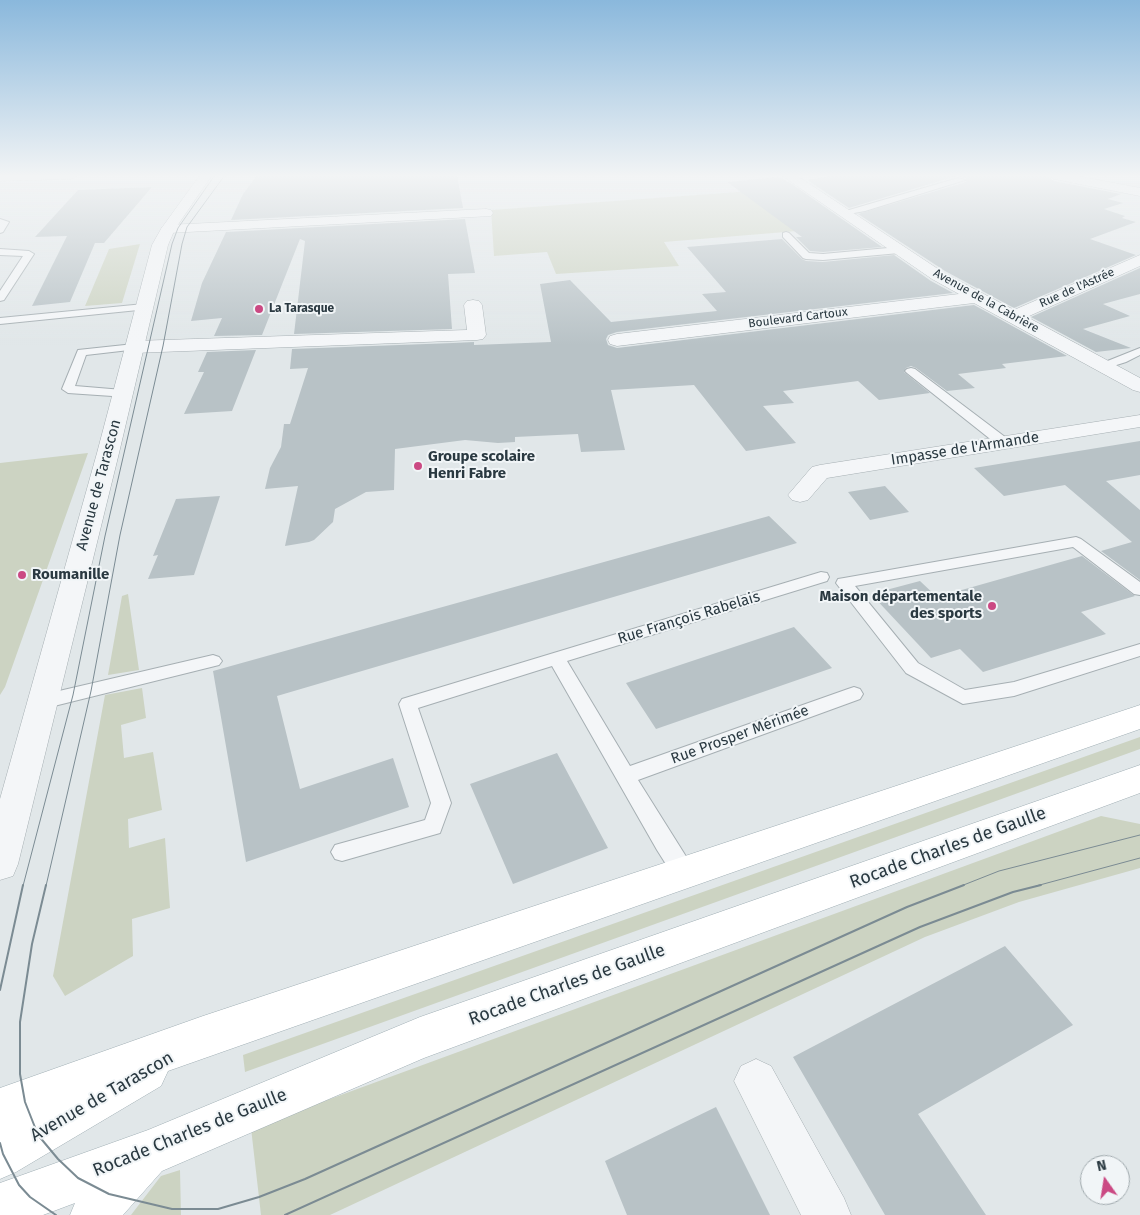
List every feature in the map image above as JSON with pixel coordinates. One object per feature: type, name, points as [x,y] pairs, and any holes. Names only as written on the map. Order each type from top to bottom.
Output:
[{"type":"main road","points":[[0,1110],[203,1037],[1140,717]]},
{"type":"main road","name":"Rocade Charles de Gaulle","points":[[0,1207],[149,1153],[420,1038],[1140,778]]},
{"type":"main road","name":"Avenue de Tarascon","points":[[0,1156],[203,1037]]},
{"type":"main road","points":[[94,1215],[109,1194],[149,1153]]},
{"type":"street","name":"Avenue de Tarascon","points":[[0,864],[160,245],[167,232]]},
{"type":"street","name":"Avenue de la Cabrière","points":[[872,232],[938,276],[1015,316],[1140,386]]},
{"type":"street","name":"Rue de l'Astrée","points":[[1015,316],[1140,260]]},
{"type":"street","name":"Boulevard Cartoux","points":[[617,340],[978,297]]},
{"type":"street","points":[[134,347],[477,335],[473,305]]},
{"type":"street","name":"Impasse de l'Armande","points":[[800,495],[820,472],[1140,421]]},
{"type":"street","points":[[756,1081],[827,1215]]},
{"type":"lane","points":[[786,235],[806,256],[823,257],[899,250]]},
{"type":"lane","points":[[0,252],[29,254],[0,298]]},
{"type":"lane","points":[[0,321],[144,307]]},
{"type":"lane","points":[[123,394],[68,389],[82,352],[134,347]]},
{"type":"lane","points":[[1104,366],[1140,351]]},
{"type":"lane","points":[[911,370],[1004,443]]},
{"type":"lane","points":[[1140,590],[1076,542],[844,583],[912,668],[964,697],[1014,689],[1140,650]]},
{"type":"lane","name":"Rue François Rabelais","points":[[342,852],[433,827],[441,803],[408,704],[821,577]]},
{"type":"lane","points":[[557,658],[684,873]]},
{"type":"lane","points":[[42,702],[213,661]]},
{"type":"lane","name":"Rue Prosper Mérimée","points":[[626,776],[854,694]]},
{"type":"green space","points":[[492,232],[789,232],[664,242],[679,266],[556,274],[547,252],[494,256]]},
{"type":"green space","points":[[140,244],[122,303],[85,306],[109,249]]},
{"type":"green space","name":"Roumanille","points":[[88,453],[5,687],[0,695],[0,463]]},
{"type":"green space","points":[[128,594],[139,670],[108,675],[122,596]]},
{"type":"green space","points":[[142,688],[146,718],[121,725],[124,758],[153,752],[162,810],[128,819],[129,848],[165,838],[170,908],[132,919],[133,956],[65,996],[53,976],[105,695]]},
{"type":"green space","points":[[1140,737],[1140,749],[245,1072],[243,1055]]},
{"type":"green space","points":[[1101,816],[1140,824],[1140,868],[1019,902],[925,937],[330,1215],[261,1215],[251,1128]]},
{"type":"green space","points":[[180,1170],[181,1215],[131,1215],[161,1176]]},
{"type":"building","points":[[40,232],[114,232],[104,243],[95,243],[70,302],[32,306],[67,236],[35,237]]},
{"type":"building","points":[[226,232],[467,232],[475,273],[448,274],[452,329],[294,334],[305,241],[300,239],[262,335],[214,336],[222,318],[191,321],[202,283]]},
{"type":"building","points":[[795,232],[860,232],[882,247],[823,252],[810,251],[796,237],[802,237]]},
{"type":"building","points":[[885,232],[1110,232],[1090,239],[1136,255],[1014,308],[945,271]]},
{"type":"building","points":[[782,239],[806,261],[823,262],[894,255],[931,281],[953,293],[617,332],[608,335],[606,339],[608,345],[617,348],[974,305],[1067,356],[1002,364],[1006,368],[958,374],[975,388],[947,391],[911,366],[906,368],[904,372],[930,393],[879,400],[858,381],[783,391],[794,403],[763,406],[796,443],[746,451],[694,385],[611,390],[625,450],[581,452],[578,434],[515,437],[515,442],[498,443],[465,440],[395,449],[394,490],[366,492],[335,509],[333,522],[314,540],[285,546],[298,486],[265,489],[270,468],[281,447],[284,424],[290,424],[308,368],[290,369],[292,349],[474,342],[474,345],[551,342],[540,284],[570,280],[611,322],[717,311],[702,294],[726,292],[687,247]]},
{"type":"building","points":[[1140,268],[1140,294],[1103,304],[1130,316],[1083,329],[1131,348],[1096,352],[1031,317]]},
{"type":"building","points":[[256,350],[232,411],[184,414],[204,372],[198,372],[207,352]]},
{"type":"building","points":[[1140,441],[1140,475],[1106,481],[1140,510],[1140,580],[1101,551],[1132,542],[1065,485],[1004,496],[974,468]]},
{"type":"building","points":[[885,486],[909,512],[870,520],[848,492]]},
{"type":"building","points":[[220,496],[194,575],[148,579],[158,555],[153,556],[176,499]]},
{"type":"building","points":[[769,516],[797,543],[277,696],[300,789],[393,758],[409,807],[246,862],[213,671]]},
{"type":"building","name":"Maison départementale des sports","points":[[1082,556],[1135,596],[1081,612],[1106,634],[983,672],[960,649],[931,658],[871,594],[920,581],[937,597]]},
{"type":"building","points":[[794,627],[832,668],[656,729],[626,683]]},
{"type":"building","points":[[557,753],[608,848],[513,884],[470,784]]},
{"type":"building","points":[[1005,946],[1073,1025],[918,1114],[986,1215],[885,1215],[793,1057]]},
{"type":"building","points":[[716,1107],[770,1215],[627,1215],[605,1161]]},
{"type":"tram line","points":[[23,886],[73,695],[105,536],[172,244],[177,232]]},
{"type":"tram line","points":[[46,886],[91,691],[120,535],[163,346],[186,232]]},
{"type":"tram line","points":[[961,886],[999,871],[1140,835]]},
{"type":"tram line","points":[[1036,886],[1140,858]]},
{"type":"tram line","points":[[0,990],[23,885]]},
{"type":"tram line","points":[[46,885],[32,944],[20,1022],[20,1074],[25,1102],[38,1135],[58,1159],[78,1178],[109,1194],[172,1209],[218,1209],[259,1197],[305,1179],[907,907],[964,885]]},
{"type":"tram line","points":[[285,1215],[920,927],[1013,892],[1041,885]]},
{"type":"tram line","points":[[0,1143],[3,1154],[19,1185],[30,1197],[56,1215]]},
{"type":"place","name":"La Tarasque","points":[[259,309]]},
{"type":"place","name":"Groupe scolaire Henri Fabre","points":[[418,466]]},
{"type":"place","name":"Roumanille","points":[[22,575]]},
{"type":"place","name":"Maison départementale des sports","points":[[992,606]]}]
